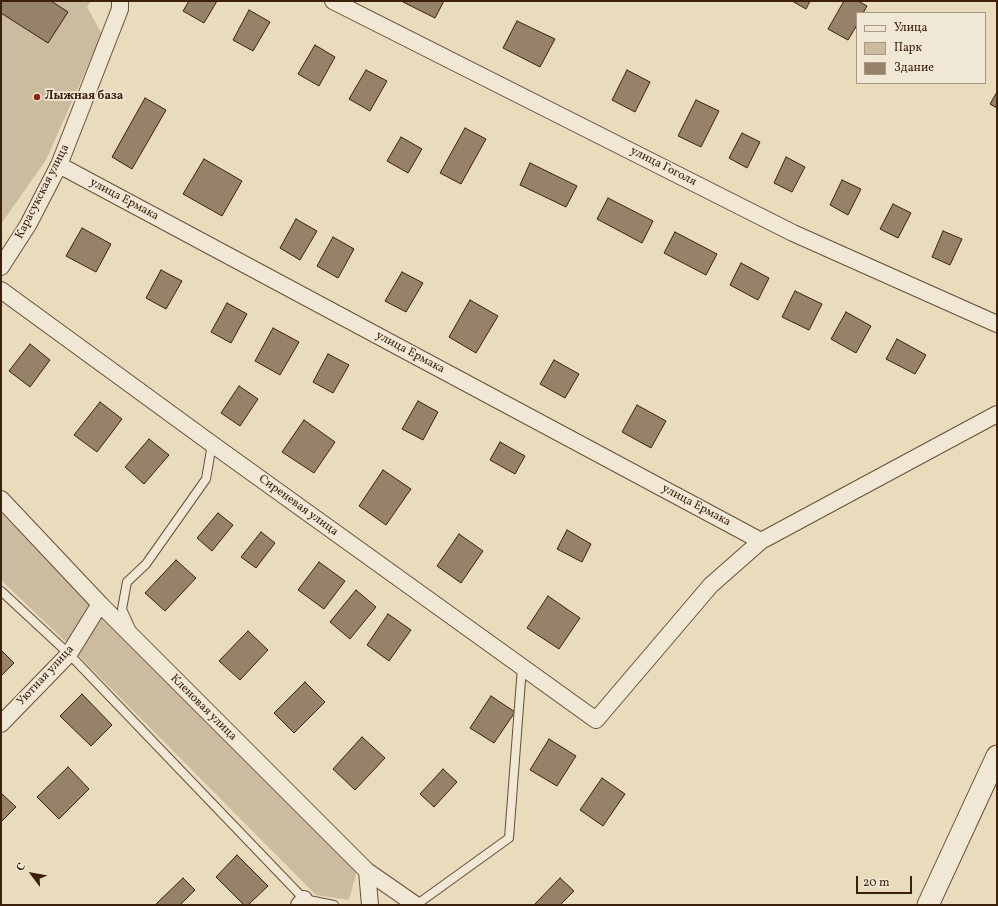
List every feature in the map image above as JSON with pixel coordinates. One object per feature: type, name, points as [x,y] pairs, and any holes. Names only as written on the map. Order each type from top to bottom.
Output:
[{"type":"street","name":"Карасукская улица","points":[[1,267],[28,225],[59,165],[120,9],[120,1]]},
{"type":"street","name":"улица Гоголя","points":[[333,1],[793,233],[997,324]]},
{"type":"street","name":"улица Ермака","points":[[59,165],[761,541]]},
{"type":"street","name":"Сиреневая улица","points":[[1,290],[212,444],[596,720],[711,585],[761,541]]},
{"type":"street","points":[[761,541],[997,414]]},
{"type":"street","name":"Кленовая улица","points":[[1,499],[136,641],[367,871],[416,905]]},
{"type":"street","name":"Уютная улица","points":[[1,724],[69,654],[100,604]]},
{"type":"street","points":[[928,905],[997,756]]},
{"type":"street","points":[[367,871],[370,905]]},
{"type":"lane","points":[[136,641],[122,609],[127,582],[146,564],[206,479],[212,444]]},
{"type":"lane","points":[[1,591],[69,654],[302,902],[334,905]]},
{"type":"lane","points":[[416,905],[509,838],[522,667]]},
{"type":"green space","name":"Лыжная база","points":[[1,1],[91,1],[87,7],[102,34],[46,160],[1,224]]},
{"type":"green space","points":[[1,513],[91,602],[67,643],[1,580]]},
{"type":"green space","points":[[100,611],[357,870],[349,900],[316,895],[75,652]]},
{"type":"building","points":[[1,1],[51,1],[68,12],[48,43],[1,13]]},
{"type":"building","points":[[189,1],[217,1],[204,23],[183,11]]},
{"type":"building","points":[[401,1],[444,1],[435,18]]},
{"type":"building","points":[[792,1],[810,1],[806,9]]},
{"type":"building","points":[[844,1],[858,1],[867,6],[864,12],[856,12],[856,27],[848,40],[828,29]]},
{"type":"building","points":[[249,10],[270,22],[253,51],[233,40]]},
{"type":"building","points":[[517,21],[555,39],[540,67],[503,48]]},
{"type":"building","points":[[315,45],[335,57],[319,86],[298,74]]},
{"type":"building","points":[[366,70],[387,81],[370,111],[349,99]]},
{"type":"building","points":[[627,70],[650,82],[635,112],[612,100]]},
{"type":"building","points":[[997,92],[997,108],[990,104]]},
{"type":"building","points":[[145,98],[166,110],[132,169],[112,157]]},
{"type":"building","points":[[696,100],[719,111],[701,147],[678,136]]},
{"type":"building","points":[[465,128],[486,139],[461,184],[440,173]]},
{"type":"building","points":[[742,133],[760,142],[747,168],[729,158]]},
{"type":"building","points":[[401,137],[422,149],[408,173],[387,161]]},
{"type":"building","points":[[786,157],[805,167],[792,192],[774,183]]},
{"type":"building","points":[[204,159],[242,181],[222,216],[183,194]]},
{"type":"building","points":[[530,163],[577,186],[566,207],[520,185]]},
{"type":"building","points":[[842,180],[861,189],[848,215],[830,205]]},
{"type":"building","points":[[608,198],[653,221],[642,243],[597,219]]},
{"type":"building","points":[[893,204],[911,213],[898,238],[880,229]]},
{"type":"building","points":[[296,219],[317,231],[300,260],[280,248]]},
{"type":"building","points":[[82,228],[111,244],[96,272],[66,256]]},
{"type":"building","points":[[943,231],[962,239],[950,265],[932,257]]},
{"type":"building","points":[[675,232],[717,254],[706,275],[664,253]]},
{"type":"building","points":[[333,237],[354,249],[338,278],[317,266]]},
{"type":"building","points":[[741,263],[769,278],[758,300],[730,285]]},
{"type":"building","points":[[161,270],[182,281],[166,309],[146,298]]},
{"type":"building","points":[[402,272],[423,283],[406,312],[385,301]]},
{"type":"building","points":[[795,291],[822,304],[809,330],[782,317]]},
{"type":"building","points":[[470,300],[498,316],[476,353],[449,337]]},
{"type":"building","points":[[227,303],[247,314],[231,343],[211,332]]},
{"type":"building","points":[[846,312],[871,326],[856,353],[831,339]]},
{"type":"building","points":[[273,328],[299,342],[280,375],[255,361]]},
{"type":"building","points":[[897,339],[926,355],[915,374],[886,359]]},
{"type":"building","points":[[30,344],[50,360],[30,387],[9,371]]},
{"type":"building","points":[[328,354],[349,365],[333,393],[313,382]]},
{"type":"building","points":[[554,360],[579,374],[565,398],[540,384]]},
{"type":"building","points":[[239,386],[258,399],[240,426],[221,413]]},
{"type":"building","points":[[418,401],[438,412],[423,440],[402,429]]},
{"type":"building","points":[[100,402],[122,419],[97,452],[74,435]]},
{"type":"building","points":[[637,405],[666,421],[651,448],[622,432]]},
{"type":"building","points":[[304,420],[335,442],[314,473],[282,452]]},
{"type":"building","points":[[149,439],[169,455],[144,484],[125,467]]},
{"type":"building","points":[[500,442],[525,456],[515,474],[490,460]]},
{"type":"building","points":[[383,470],[411,489],[386,525],[359,506]]},
{"type":"building","points":[[218,513],[233,525],[212,551],[197,538]]},
{"type":"building","points":[[567,530],[591,544],[582,562],[557,549]]},
{"type":"building","points":[[261,532],[275,543],[256,568],[241,557]]},
{"type":"building","points":[[459,534],[483,551],[461,583],[437,566]]},
{"type":"building","points":[[176,560],[196,578],[165,611],[145,593]]},
{"type":"building","points":[[319,562],[345,581],[324,609],[298,590]]},
{"type":"building","points":[[356,590],[376,607],[350,639],[330,622]]},
{"type":"building","points":[[548,596],[580,618],[559,649],[527,628]]},
{"type":"building","points":[[388,614],[411,630],[389,661],[367,645]]},
{"type":"building","points":[[248,631],[268,650],[240,680],[219,661]]},
{"type":"building","points":[[1,650],[14,663],[1,676]]},
{"type":"building","points":[[305,682],[325,702],[294,733],[274,713]]},
{"type":"building","points":[[82,694],[112,725],[91,746],[60,716]]},
{"type":"building","points":[[491,696],[515,712],[494,743],[470,728]]},
{"type":"building","points":[[362,737],[385,758],[355,790],[333,769]]},
{"type":"building","points":[[549,739],[576,756],[557,786],[530,770]]},
{"type":"building","points":[[68,767],[89,789],[59,819],[37,797]]},
{"type":"building","points":[[443,769],[457,782],[434,807],[420,794]]},
{"type":"building","points":[[602,778],[625,794],[603,826],[580,810]]},
{"type":"building","points":[[1,793],[16,807],[1,822]]},
{"type":"building","points":[[237,855],[268,886],[248,905],[244,905],[216,877]]},
{"type":"building","points":[[183,878],[195,890],[180,905],[155,905]]},
{"type":"building","points":[[560,878],[574,891],[560,905],[534,905]]},
{"type":"place","name":"Лыжная база","points":[[37,97]]}]
